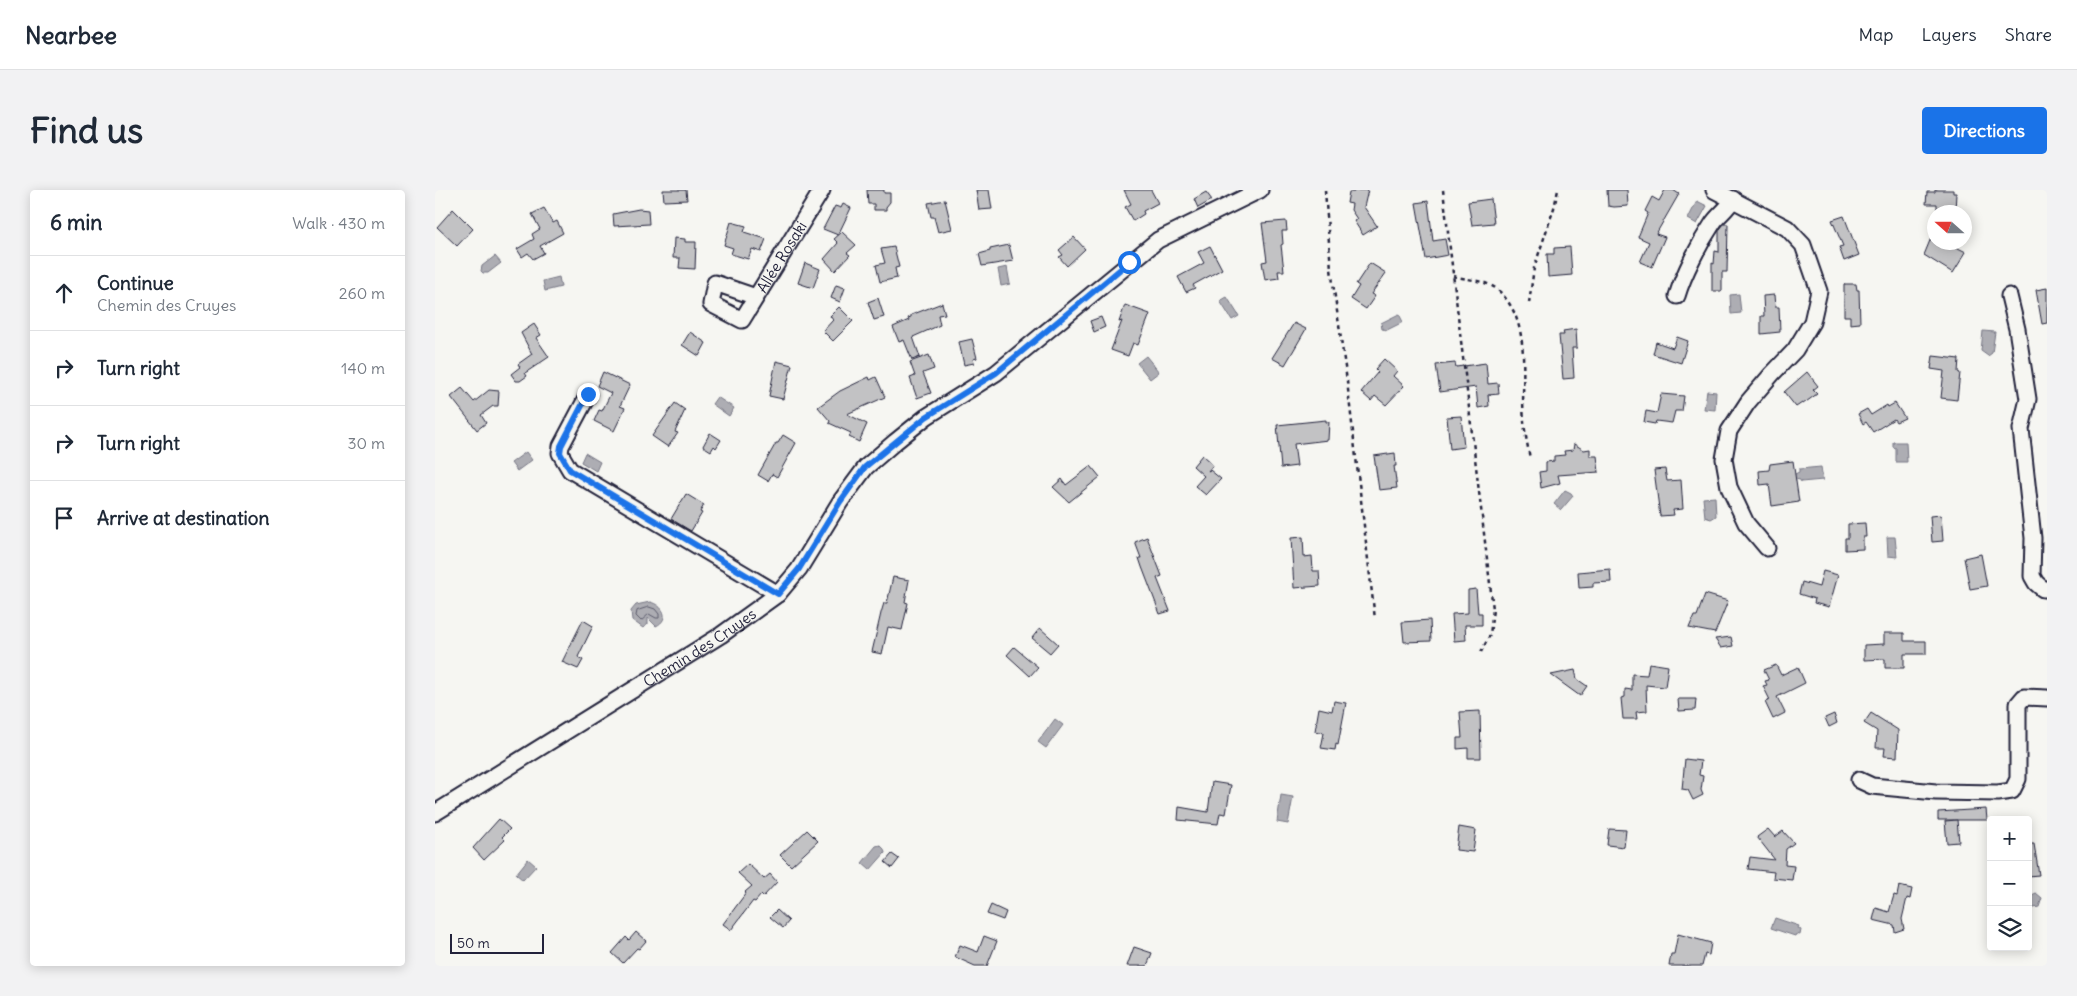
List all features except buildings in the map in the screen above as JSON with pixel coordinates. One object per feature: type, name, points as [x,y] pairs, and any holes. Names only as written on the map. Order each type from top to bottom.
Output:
[{"type":"street","name":"Allée Rosaki","points":[[757,297],[821,190]]},
{"type":"street","name":"Chemin des Cruyes","points":[[435,813],[721,635],[778,594],[799,569],[840,502],[865,467],[926,417],[996,373],[1158,240],[1260,190]]},
{"type":"street","points":[[1714,190],[1787,228],[1803,245],[1819,291],[1811,322],[1795,350],[1771,374],[1748,402],[1729,431],[1724,459],[1729,487],[1746,523],[1767,548]]},
{"type":"street","points":[[1677,296],[1682,279],[1713,222],[1728,208],[1733,199]]},
{"type":"street","points":[[2009,296],[2017,329],[2028,399],[2021,429],[2033,538],[2032,576],[2036,584],[2047,590]]},
{"type":"street","points":[[588,394],[561,446],[560,453],[570,470],[778,594]]},
{"type":"street","points":[[1859,780],[1872,786],[1936,792],[1998,793],[2012,791],[2018,779],[2018,704],[2024,697],[2047,698]]},
{"type":"path","points":[[1325,190],[1331,269],[1347,381],[1375,619]]},
{"type":"path","points":[[1443,190],[1493,609],[1490,635],[1481,652]]},
{"type":"path","points":[[1529,302],[1534,268],[1558,190]]},
{"type":"path","points":[[1453,276],[1488,284],[1500,291],[1515,312],[1521,337],[1524,420],[1530,459]]},
{"type":"water","points":[[1697,201],[1707,206],[1697,224],[1688,219]]},
{"type":"water","points":[[495,256],[501,263],[488,273],[483,273],[481,271],[482,266]]},
{"type":"water","points":[[1007,267],[1010,284],[1001,286],[998,269]]},
{"type":"water","points":[[559,277],[561,287],[545,291],[543,281]]},
{"type":"water","points":[[1739,294],[1741,313],[1731,314],[1730,295]]},
{"type":"water","points":[[1227,297],[1239,316],[1232,320],[1220,301]]},
{"type":"water","points":[[1399,314],[1403,322],[1387,330],[1382,329],[1381,323]]},
{"type":"water","points":[[1983,331],[1995,332],[1992,353],[1988,356],[1981,351]]},
{"type":"water","points":[[1146,356],[1159,372],[1150,379],[1137,363]]},
{"type":"water","points":[[1707,391],[1716,392],[1715,410],[1704,409]]},
{"type":"water","points":[[717,397],[734,408],[729,416],[712,404]]},
{"type":"water","points":[[1893,442],[1906,442],[1907,462],[1896,462],[1896,448],[1893,447]]},
{"type":"water","points":[[526,452],[532,460],[517,471],[511,463]]},
{"type":"water","points":[[585,453],[600,462],[596,471],[581,462]]},
{"type":"water","points":[[1821,467],[1823,480],[1801,482],[1795,479],[1793,475],[1799,472],[1799,469]]},
{"type":"water","points":[[1565,490],[1573,496],[1561,510],[1554,504]]},
{"type":"water","points":[[1715,497],[1716,516],[1711,519],[1705,517],[1703,498]]},
{"type":"water","points":[[1887,537],[1895,537],[1897,557],[1888,556]]},
{"type":"water","points":[[650,602],[662,609],[663,620],[656,626],[648,618],[648,624],[643,628],[632,620],[631,611],[636,605]]},
{"type":"water","points":[[1055,719],[1063,725],[1046,748],[1038,742]]},
{"type":"water","points":[[1281,795],[1293,797],[1288,824],[1277,822]]},
{"type":"water","points":[[880,845],[885,853],[870,870],[862,863],[876,846]]},
{"type":"water","points":[[528,859],[536,866],[523,880],[516,874]]},
{"type":"water","points":[[2036,893],[2042,898],[2039,907],[2032,908],[2032,895]]},
{"type":"water","points":[[1775,918],[1799,926],[1798,928],[1801,930],[1800,935],[1796,934],[1795,936],[1771,928]]},
{"type":"route","points":[[588,394],[561,446],[560,453],[563,461],[570,470],[778,594],[799,569],[840,502],[865,467],[926,417],[996,373],[1129,262]]}]
